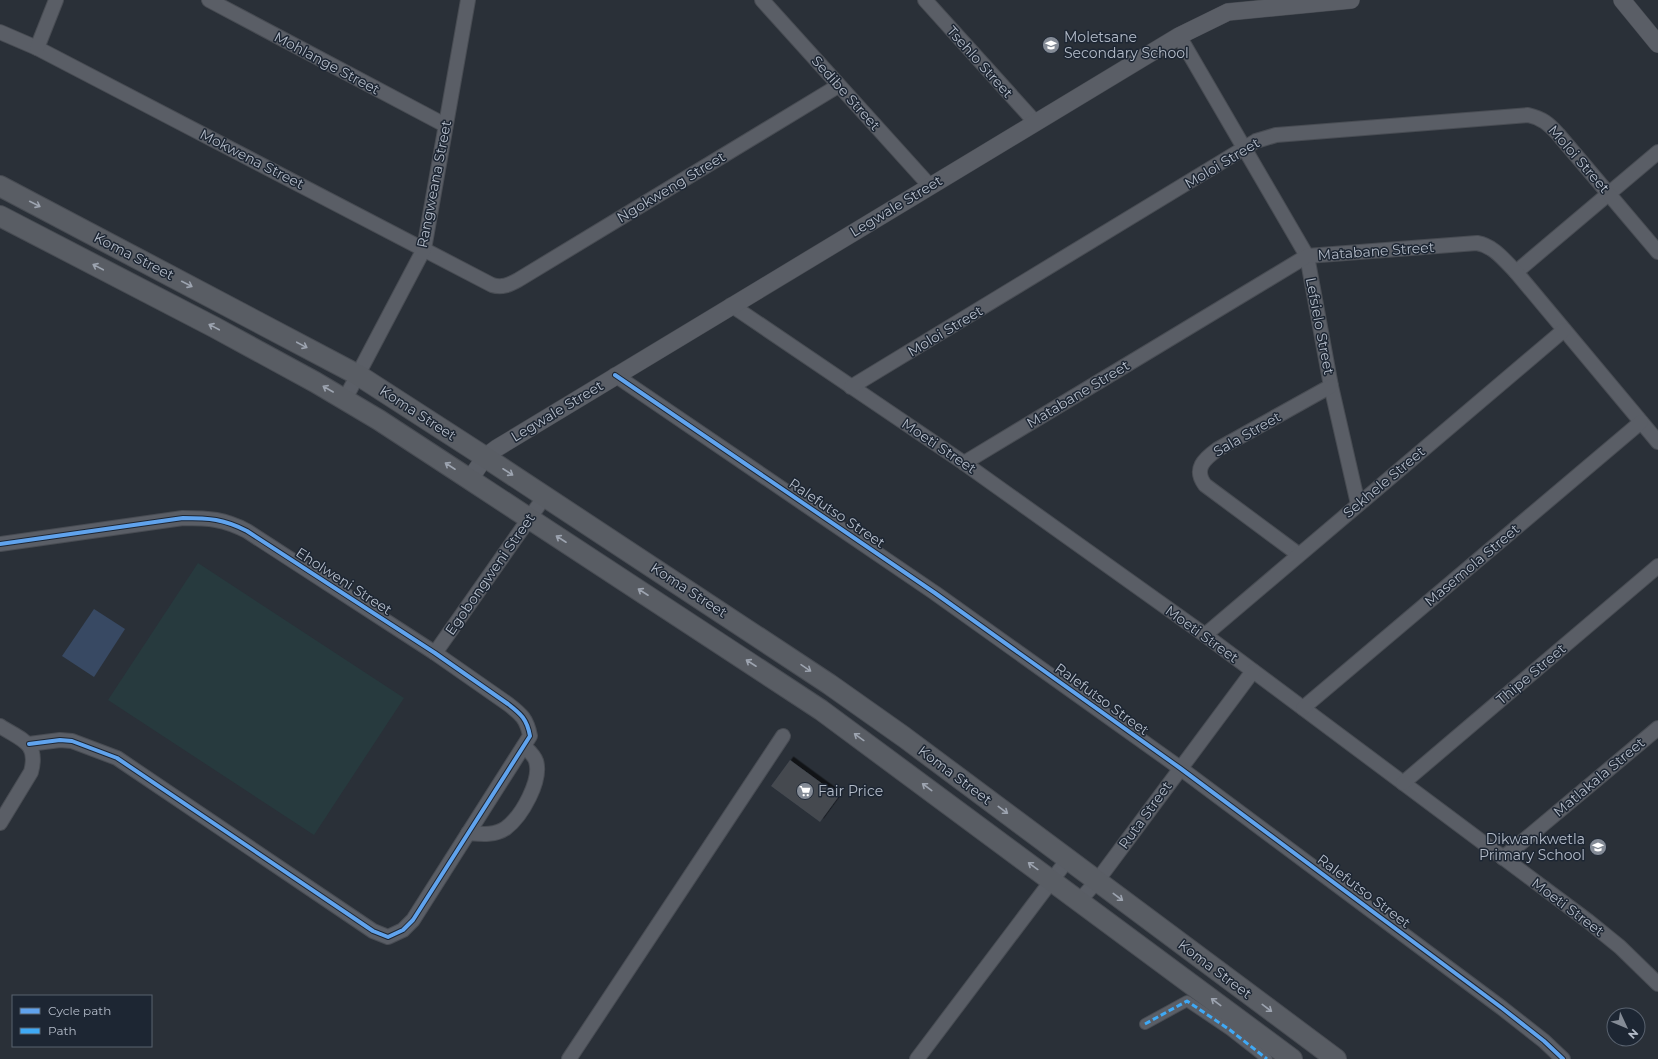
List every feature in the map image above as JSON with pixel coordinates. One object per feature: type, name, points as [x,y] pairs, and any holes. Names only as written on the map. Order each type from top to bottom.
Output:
[{"type":"main road","name":"Koma Street","points":[[0,186],[358,375],[545,496],[824,680],[904,737],[1336,1059]]},
{"type":"main road","name":"Koma Street","points":[[0,216],[214,328],[345,400],[470,479],[821,710],[1080,900],[1292,1059]]},
{"type":"street","points":[[37,48],[56,0]]},
{"type":"street","name":"Mohlange Street","points":[[209,0],[446,125]]},
{"type":"street","name":"Rangweana Street","points":[[345,400],[424,249],[468,0]]},
{"type":"street","name":"Sedibe Street","points":[[762,0],[838,86],[930,186]]},
{"type":"street","name":"Tsehlo Street","points":[[925,0],[1036,123]]},
{"type":"street","name":"Legwale Street","points":[[470,479],[485,457],[497,448],[731,305],[1036,123],[1228,6],[1351,0]]},
{"type":"street","points":[[1622,0],[1658,44]]},
{"type":"street","name":"Mokwena Street","points":[[0,32],[37,48],[492,285],[503,286]]},
{"type":"street","name":"Lefsielo Street","points":[[1179,36],[1307,256],[1331,386],[1358,504]]},
{"type":"street","name":"Ngokweng Street","points":[[503,286],[518,280],[838,86]]},
{"type":"street","name":"Moloi Street","points":[[851,387],[1264,138],[1276,135],[1528,115],[1537,117],[1548,123],[1610,193],[1658,252]]},
{"type":"street","points":[[1516,272],[1658,152]]},
{"type":"street","name":"Matabane Street","points":[[964,463],[1307,256],[1477,243],[1486,245],[1494,250],[1516,272],[1658,442]]},
{"type":"street","name":"Moeti Street","points":[[731,305],[964,463],[1205,635],[1598,930],[1620,947],[1658,984]]},
{"type":"street","name":"Sekhele Street","points":[[1205,635],[1298,554],[1564,330]]},
{"type":"street","name":"Ralefutso Street","points":[[616,376],[935,593],[1180,768],[1502,1008],[1544,1041],[1563,1059]]},
{"type":"street","name":"Sala Street","points":[[1298,554],[1205,485],[1200,476],[1200,468],[1204,460],[1218,450],[1331,386]]},
{"type":"street","name":"Masemola Street","points":[[1303,708],[1641,422]]},
{"type":"street","name":"Egobongweni Street","points":[[435,653],[545,496]]},
{"type":"street","name":"Eholweni Street","points":[[0,544],[183,518],[210,518],[223,520],[247,531],[435,653],[519,713],[528,724],[530,736],[413,920],[403,930],[388,937],[373,931],[117,758],[72,741],[60,740],[29,744]]},
{"type":"street","name":"Thipe Street","points":[[1404,783],[1658,566]]},
{"type":"street","name":"Ruta Street","points":[[1080,900],[1097,881],[1253,672]]},
{"type":"street","points":[[0,726],[29,744],[33,753],[31,772],[0,823]]},
{"type":"street","name":"Matlakala Street","points":[[1503,858],[1658,728]]},
{"type":"street","points":[[569,1059],[783,736]]},
{"type":"street","points":[[468,833],[485,835],[495,832],[506,828],[518,816],[534,789],[538,772],[536,759],[524,746]]},
{"type":"street","points":[[917,1059],[1068,859]]},
{"type":"street","points":[[1146,1024],[1187,1001],[1230,1030],[1267,1059]]},
{"type":"green space","points":[[198,563],[404,698],[314,835],[108,700]]},
{"type":"water","points":[[94,609],[125,629],[94,677],[62,656]]},
{"type":"building","name":"Fair Price","points":[[790,760],[839,796],[820,822],[771,786]]},
{"type":"marked path","points":[[1145,1024],[1187,1001],[1230,1030],[1267,1059]]},
{"type":"cycle path","points":[[615,375],[935,593],[1180,768],[1502,1008],[1544,1041],[1563,1059]]},
{"type":"cycle path","points":[[0,544],[183,518],[201,518],[231,524],[247,531],[435,653],[508,704],[523,717],[530,736],[413,920],[403,930],[388,937],[373,931],[117,758],[72,741],[60,740],[29,744]]},
{"type":"place","name":"Moletsane Secondary School","points":[[1051,45]]},
{"type":"place","name":"Fair Price","points":[[805,791]]},
{"type":"place","name":"Dikwankwetla Primary School","points":[[1598,847]]}]
